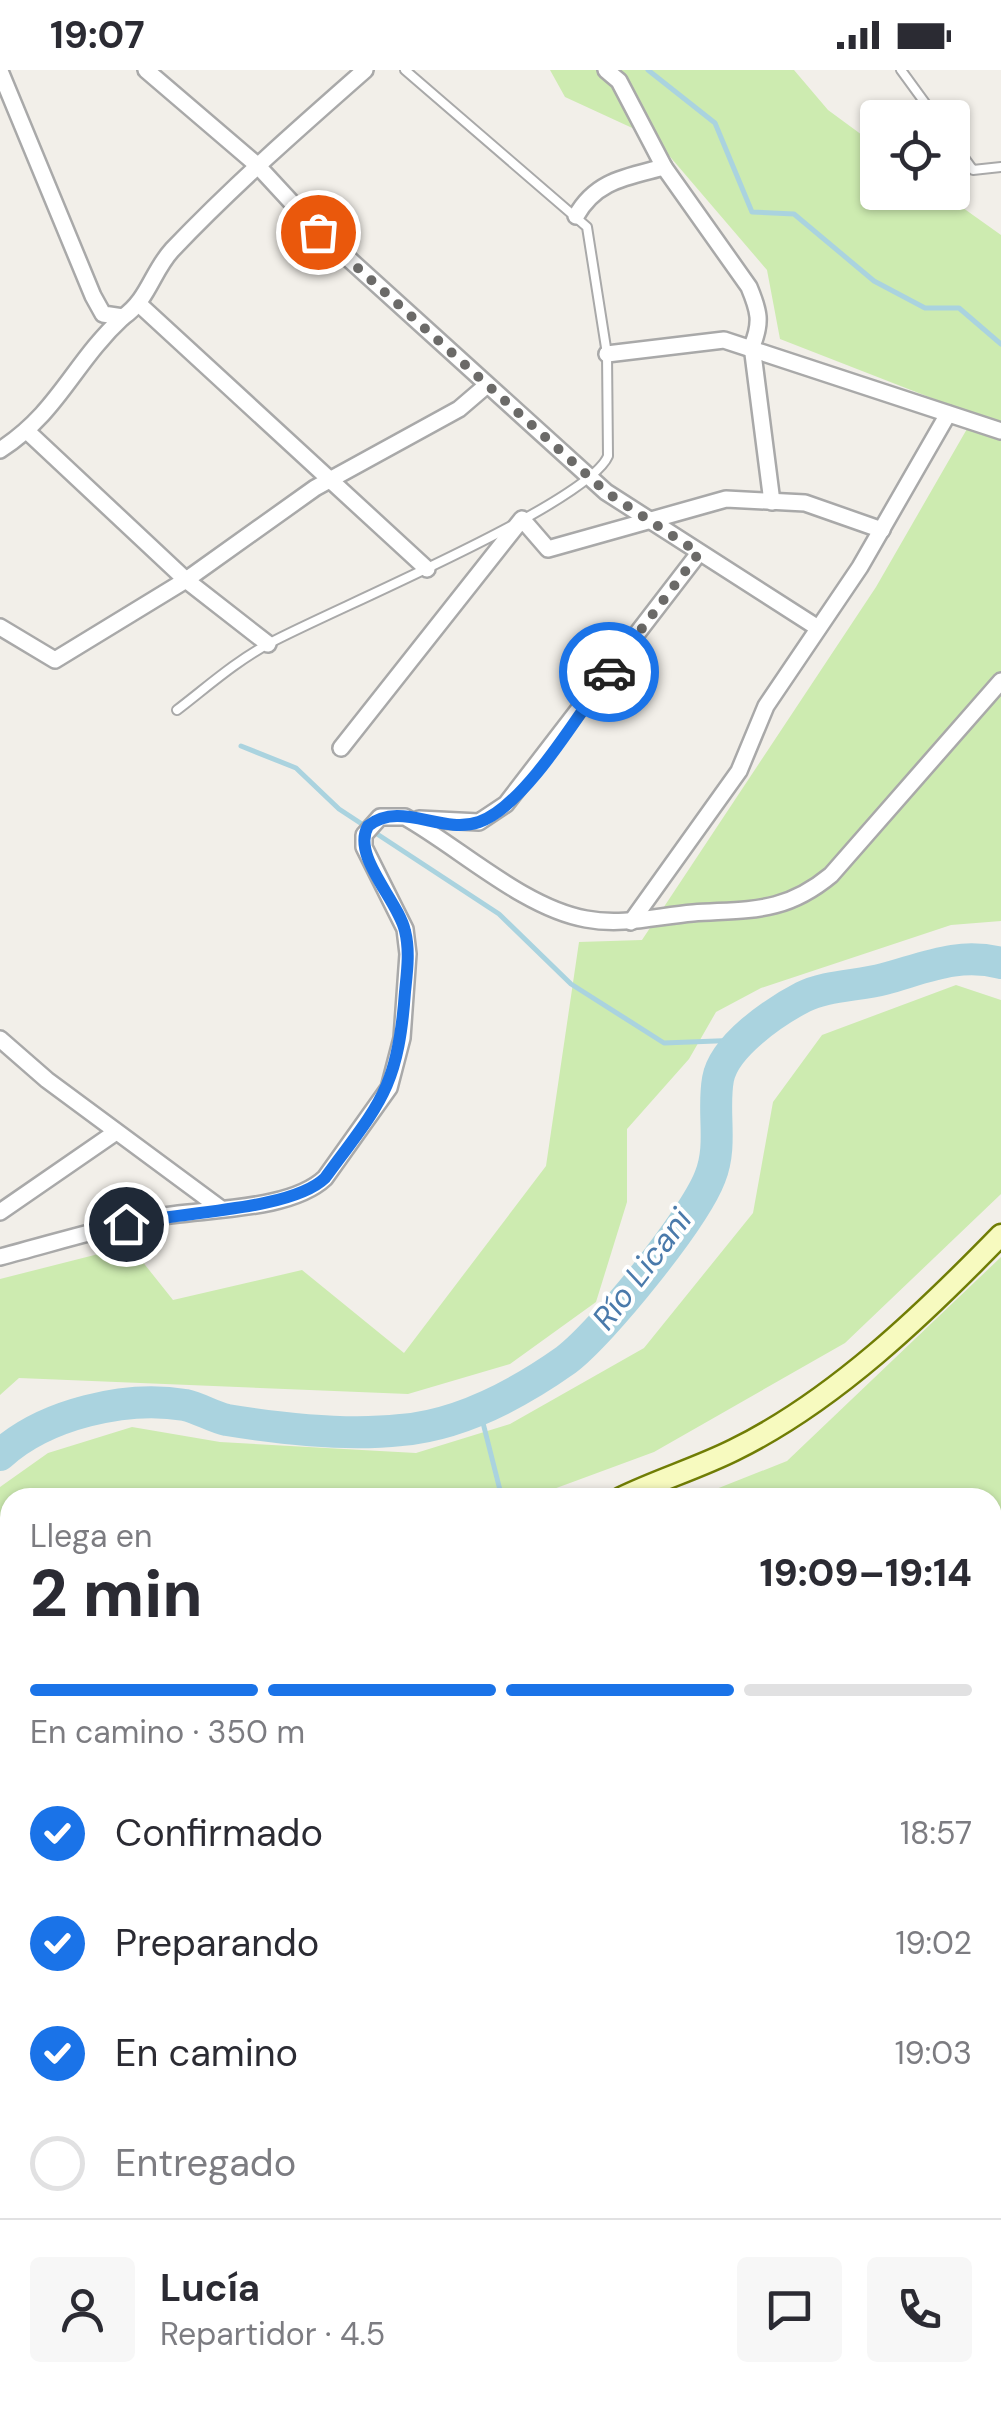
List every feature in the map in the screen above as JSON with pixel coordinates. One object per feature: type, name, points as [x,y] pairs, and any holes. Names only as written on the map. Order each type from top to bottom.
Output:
[{"type":"main road","points":[[645,1488],[735,1450],[794,1414],[895,1334],[1001,1235]]},
{"type":"street","points":[[146,70],[256,166],[318,232],[591,478],[646,519],[818,628]]},
{"type":"street","points":[[0,450],[28,432],[50,410],[99,339],[140,305],[168,255],[256,166],[366,70]]},
{"type":"street","points":[[606,70],[619,81],[664,167],[750,287],[762,322],[752,346],[772,502]]},
{"type":"street","points":[[0,72],[93,296],[103,314],[122,317]]},
{"type":"street","points":[[576,216],[587,196],[601,184],[664,167]]},
{"type":"street","points":[[140,305],[427,569]]},
{"type":"street","points":[[606,354],[724,340],[752,346],[1001,431]]},
{"type":"street","points":[[0,628],[55,660],[186,580],[330,480],[459,409],[488,384]]},
{"type":"street","points":[[632,922],[739,772],[766,706],[882,530],[948,414]]},
{"type":"street","points":[[28,432],[186,580],[268,644]]},
{"type":"street","points":[[341,748],[522,519],[548,548],[726,499],[805,503],[882,530]]},
{"type":"street","points":[[0,1258],[151,1218],[284,1199],[314,1188],[389,1088],[402,1038],[408,954],[405,930],[371,863],[364,834],[380,817],[464,824],[478,822],[506,804],[699,553]]},
{"type":"street","points":[[405,817],[538,903],[584,919],[632,922],[690,914],[756,912],[809,893],[852,854],[1001,681]]},
{"type":"street","points":[[2,1043],[220,1208]]},
{"type":"street","points":[[0,1212],[116,1132]]},
{"type":"lane","points":[[177,710],[268,644],[522,519],[602,470],[608,456],[606,354],[587,228],[405,70]]},
{"type":"lane","points":[[902,70],[923,100]]},
{"type":"lane","points":[[970,166],[973,170],[1001,168]]},
{"type":"green space","points":[[550,70],[794,70],[828,110],[860,134],[860,210],[966,210],[1001,235],[1001,921],[951,925],[761,988],[716,1012],[689,1059],[627,1129],[627,1202],[596,1302],[510,1364],[408,1394],[19,1378],[0,1395],[0,1279],[130,1246],[173,1300],[302,1270],[404,1353],[546,1166],[579,942],[642,940],[876,587],[975,415],[780,339],[767,270],[654,138],[565,97]]},
{"type":"green space","points":[[956,985],[1001,1000],[1001,1194],[845,1343],[654,1452],[556,1488],[0,1488],[48,1453],[132,1427],[220,1442],[416,1453],[510,1424],[644,1348],[753,1213],[773,1102],[822,1035]]},
{"type":"green space","points":[[1001,1257],[1001,1488],[719,1488],[787,1461]]},
{"type":"waterway","points":[[648,70],[715,123],[752,212],[794,214],[874,281],[925,308],[959,308],[1001,344]]},
{"type":"waterway","points":[[241,746],[296,768],[339,809],[499,914],[571,984],[664,1043],[742,1040]]},
{"type":"waterway","name":"Río Licani","points":[[0,1455],[40,1428],[112,1406],[185,1405],[227,1420],[292,1429],[358,1432],[445,1422],[508,1396],[548,1373],[582,1346],[646,1274],[686,1220],[714,1165],[716,1091],[722,1067],[752,1031],[791,1003],[822,990],[956,960],[1001,963]]},
{"type":"waterway","points":[[480,1411],[499,1488]]},
{"type":"waterway","points":[[0,2365],[0,2391]]},
{"type":"way so far","points":[[318,232],[606,492],[699,553],[609,672]]},
{"type":"route","points":[[126,1224],[284,1199],[314,1188],[325,1178],[389,1088],[402,1038],[408,954],[405,930],[364,847],[368,826],[390,814],[464,824],[492,815],[524,786],[609,672]]}]
